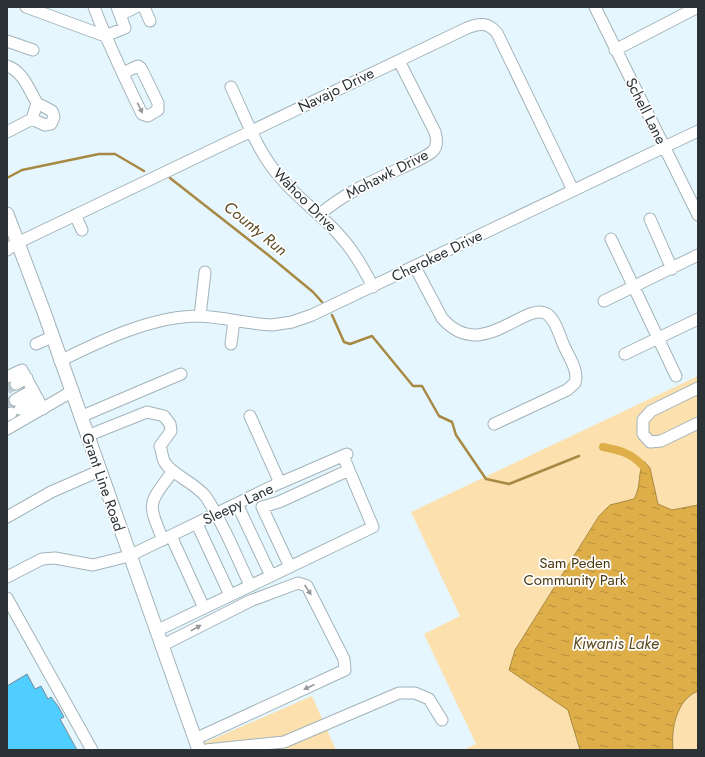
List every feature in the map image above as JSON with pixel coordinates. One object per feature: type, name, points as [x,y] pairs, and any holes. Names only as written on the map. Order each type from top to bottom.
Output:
[{"type":"main road","name":"Grant Line Road","points":[[7,214],[11,245],[52,337],[197,744]]},
{"type":"street","points":[[26,7],[105,36],[125,28],[118,11],[136,7]]},
{"type":"street","points":[[94,7],[105,36],[123,73]]},
{"type":"street","points":[[144,7],[150,21]]},
{"type":"street","name":"Schell Lane","points":[[595,7],[698,215]]},
{"type":"street","points":[[615,50],[698,7]]},
{"type":"street","name":"Navajo Drive","points":[[11,245],[474,25],[487,24],[493,28],[573,190]]},
{"type":"street","points":[[7,41],[33,50]]},
{"type":"street","name":"Mohawk Drive","points":[[319,215],[343,196],[409,164],[432,152],[436,148],[437,143],[435,132],[399,61]]},
{"type":"street","points":[[7,66],[21,75],[37,103],[52,111],[54,117],[51,124],[44,125],[32,119]]},
{"type":"street","name":"Wahoo Drive","points":[[231,87],[267,160],[278,176],[319,215],[353,251],[373,287]]},
{"type":"street","points":[[7,132],[32,119],[37,103]]},
{"type":"street","name":"Cherokee Drive","points":[[60,360],[147,323],[168,318],[200,316],[262,324],[292,322],[312,315],[698,131]]},
{"type":"street","points":[[75,215],[82,230]]},
{"type":"street","points":[[650,220],[672,268]]},
{"type":"street","points":[[611,239],[676,376]]},
{"type":"street","points":[[604,301],[698,255]]},
{"type":"street","points":[[415,267],[442,318],[447,324],[460,332],[476,334],[492,332],[508,326],[527,315],[539,312],[548,315],[553,322],[575,372],[576,383],[567,390],[494,424]]},
{"type":"street","points":[[200,316],[205,272]]},
{"type":"street","points":[[625,354],[698,319]]},
{"type":"street","points":[[231,344],[234,320]]},
{"type":"street","points":[[36,344],[52,337]]},
{"type":"street","points":[[80,417],[181,374]]},
{"type":"street","points":[[12,380],[26,376],[37,398]]},
{"type":"street","points":[[698,388],[651,411],[643,420],[643,434],[650,442],[661,441],[698,423]]},
{"type":"street","points":[[12,409],[37,398],[71,392]]},
{"type":"street","points":[[8,427],[37,398]]},
{"type":"street","points":[[87,436],[147,412],[164,416],[170,424],[171,430],[160,446],[164,462],[173,471],[188,480],[205,496],[216,514],[250,586]]},
{"type":"street","points":[[250,416],[280,483]]},
{"type":"street","name":"Sleepy Lane","points":[[7,577],[42,559],[55,558],[93,565],[129,556],[280,483],[345,455],[349,470]]},
{"type":"street","points":[[156,631],[290,567],[373,526],[349,470],[279,502],[262,507],[290,567]]},
{"type":"street","points":[[7,517],[51,492],[99,471]]},
{"type":"street","points":[[173,471],[152,503],[152,513],[204,608]]},
{"type":"street","points":[[237,504],[271,576]]},
{"type":"street","points":[[197,524],[230,595]]},
{"type":"street","points":[[161,646],[250,601],[298,583],[307,586],[344,659],[345,670],[197,744]]},
{"type":"street","points":[[7,598],[92,750]]},
{"type":"street","points":[[206,750],[284,742],[399,693],[415,693],[429,699],[442,720]]},
{"type":"green space","name":"Sam Peden Community Park","points":[[698,376],[698,750],[463,750],[476,744],[424,634],[460,616],[411,512]]},
{"type":"green space","points":[[312,696],[336,750],[199,750],[197,746]]},
{"type":"water","name":"Kiwanis Lake","points":[[644,461],[650,468],[658,504],[672,510],[698,505],[698,691],[685,701],[676,716],[673,733],[673,750],[580,750],[568,710],[509,670],[515,650],[599,516],[610,505],[634,499],[638,489]]},
{"type":"building","points":[[27,674],[35,689],[41,686],[48,699],[51,697],[58,706],[64,717],[60,719],[77,750],[7,750],[7,686]]},
{"type":"waterway","name":"County Run","points":[[7,178],[22,170],[99,154],[115,154],[144,171]]},
{"type":"waterway","name":"County Run","points":[[170,178],[267,254],[313,292],[322,302]]},
{"type":"waterway","name":"County Run","points":[[332,315],[344,342],[350,344],[372,336],[413,386],[422,386],[439,416],[452,422],[456,435],[486,479],[509,484],[579,456]]},
{"type":"waterway","name":"County Run","points":[[603,447],[624,453],[634,458],[642,465]]},
{"type":"tunnel","points":[[7,389],[16,384]]},
{"type":"tunnel","points":[[7,404],[15,400]]}]
